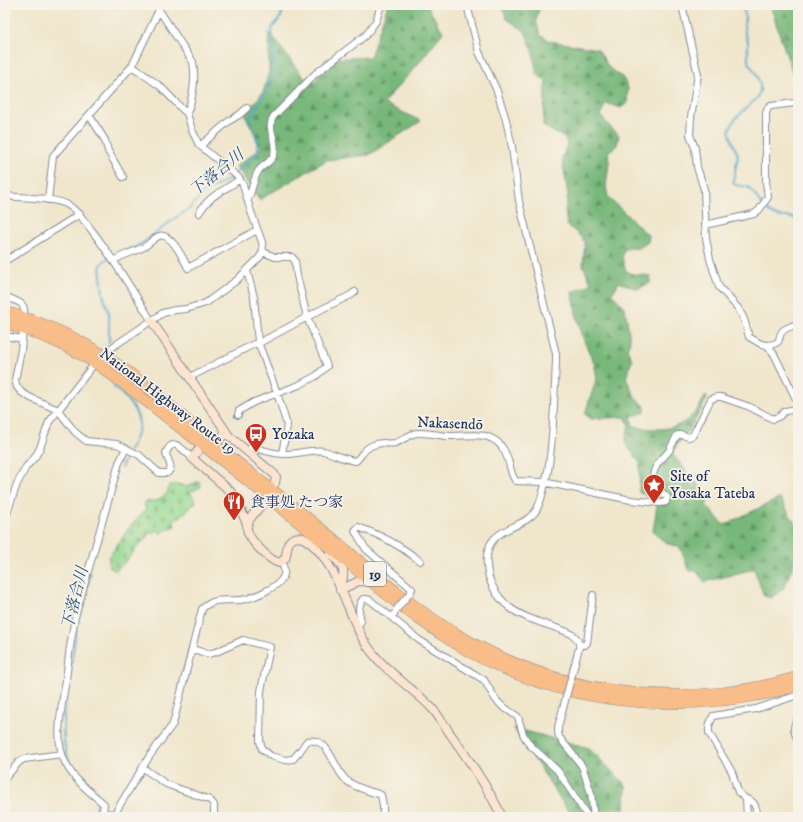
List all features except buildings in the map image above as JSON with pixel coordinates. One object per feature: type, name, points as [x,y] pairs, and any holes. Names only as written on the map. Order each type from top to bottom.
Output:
[{"type":"highway","name":"National Highway Route 19","points":[[5,312],[24,317],[51,328],[154,393],[215,445],[410,602],[457,635],[502,659],[550,677],[588,687],[610,691],[657,695],[695,695],[732,691],[776,683],[798,677]]},
{"type":"highway","name":"National Highway Route 19","points":[[5,323],[23,334],[70,348],[98,359],[371,582],[429,626],[470,652],[501,667],[530,679],[561,688],[614,699],[650,703],[721,701],[751,697],[798,686]]},
{"type":"street","points":[[248,200],[259,170],[274,156],[275,150],[270,122],[273,117],[314,74],[366,34],[376,21],[381,5]]},
{"type":"street","points":[[467,5],[479,52],[498,91],[506,120],[512,147],[519,201],[556,354],[552,446],[546,482],[541,499],[532,517],[503,531],[493,540],[488,552],[487,566],[490,580],[496,592],[510,607],[519,613],[570,633],[577,639],[579,646],[558,732],[560,737],[582,766],[591,793],[594,817]]},
{"type":"street","points":[[682,5],[698,75],[691,116],[690,135],[695,148],[697,167],[704,189],[705,225],[710,259],[719,287],[738,308],[744,319],[749,337],[761,344],[776,344],[779,341],[780,335],[784,329],[798,324]]},
{"type":"street","points":[[48,200],[53,156],[132,66],[159,7]]},
{"type":"street","points":[[5,518],[17,484],[26,467],[35,457],[40,448],[46,427],[98,359],[163,313],[186,309],[206,302],[237,280],[247,271],[263,252],[262,242],[239,178],[200,146],[196,140],[187,113],[193,85],[193,62],[159,7]]},
{"type":"street","points":[[132,66],[161,86],[187,113]]},
{"type":"street","points":[[705,225],[754,214],[760,209],[768,197],[766,175],[766,113],[768,108],[771,106],[795,102],[798,107]]},
{"type":"street","points":[[200,146],[229,121],[247,108]]},
{"type":"street","points":[[89,115],[105,140],[108,151],[123,177]]},
{"type":"street","points":[[199,213],[209,200],[239,178]]},
{"type":"street","points":[[5,196],[65,203],[80,214],[112,259],[226,432],[274,474],[276,477],[275,483]]},
{"type":"street","points":[[5,261],[80,214]]},
{"type":"street","points":[[112,259],[147,245],[158,236],[163,235],[170,239],[180,252],[188,268],[257,230]]},
{"type":"street","points":[[238,415],[239,411],[247,406],[299,385],[316,376],[327,366],[307,317],[295,261],[292,257],[275,258],[263,252]]},
{"type":"street","points":[[247,271],[254,297],[258,342],[287,425],[282,454]]},
{"type":"street","points":[[190,377],[258,342],[261,342],[355,292]]},
{"type":"street","points":[[5,296],[22,304],[25,309],[24,317]]},
{"type":"street","points":[[5,336],[23,334],[15,380],[17,387],[21,392],[58,410],[75,432],[86,441],[117,444],[139,455],[155,470],[163,474],[166,473],[171,466],[166,453],[169,447],[176,445],[179,446],[229,490],[235,497],[248,524]]},
{"type":"street","points":[[767,345],[774,354],[798,403]]},
{"type":"street","name":"Nakasendō","points":[[247,451],[254,448],[282,454],[317,451],[356,461],[362,452],[372,445],[384,442],[393,443],[408,435],[418,433],[450,436],[484,436],[494,440],[504,450],[514,480],[519,482],[546,482],[631,500],[660,503],[666,502],[667,497],[655,486],[653,476],[656,467],[669,451],[677,435],[682,434],[689,437],[693,435],[711,399],[721,397],[750,407],[773,419],[780,416],[785,411],[798,409]]},
{"type":"street","points":[[215,445],[226,432]]},
{"type":"street","points":[[192,458],[203,445]]},
{"type":"street","points":[[126,448],[119,463],[74,617],[60,724],[62,754],[66,765],[82,786],[104,804],[103,810],[107,814],[115,815],[143,768],[173,724],[202,609],[208,603],[221,599],[241,600],[254,597],[282,581],[284,575],[282,562],[286,556],[290,541],[297,538],[303,538],[326,560],[333,572],[357,627],[381,664],[430,706],[458,744],[486,788],[502,817]]},
{"type":"street","points":[[262,504],[248,524],[246,530],[254,544],[276,562],[282,562]]},
{"type":"street","points":[[391,617],[412,589],[366,549],[355,531],[358,527],[378,534],[400,546],[420,561]]},
{"type":"street","points":[[328,546],[330,553],[343,568],[344,572],[340,590]]},
{"type":"street","points":[[340,590],[359,581],[371,582]]},
{"type":"street","points":[[579,646],[587,643],[593,594]]},
{"type":"street","points":[[357,627],[361,621],[359,605],[363,599],[370,600],[420,640],[484,680],[496,700],[518,717],[523,734],[529,744],[558,771],[588,817]]},
{"type":"street","points":[[193,649],[208,654],[243,640],[270,647],[260,691],[260,741],[262,749],[271,756],[285,760],[293,758],[307,741],[312,740],[321,742],[329,752],[338,771],[346,780],[355,786],[381,795],[384,805],[383,817]]},
{"type":"street","points":[[758,817],[756,806],[738,792],[732,772],[709,733],[709,726],[712,716],[756,709],[798,695]]},
{"type":"street","points":[[798,719],[795,723],[794,729],[798,739]]},
{"type":"street","points":[[5,778],[19,762],[24,759],[62,754]]},
{"type":"street","points":[[143,768],[166,784],[210,800],[214,805],[214,817]]},
{"type":"street","points":[[746,799],[745,803],[747,817]]},
{"type":"green space","points":[[388,5],[429,5],[429,9],[443,32],[414,69],[383,103],[421,121],[369,155],[327,160],[259,200],[236,166],[262,148],[245,115],[263,92],[269,72],[269,32],[304,78],[316,81],[326,59],[370,57]]},
{"type":"green space","points":[[502,5],[540,5],[536,21],[540,35],[550,41],[598,49],[609,68],[623,78],[628,88],[627,103],[621,108],[606,103],[600,115],[619,135],[617,145],[608,152],[609,163],[606,186],[608,197],[649,236],[648,242],[639,248],[624,249],[622,257],[626,271],[633,274],[651,276],[650,283],[637,289],[619,282],[612,294],[624,307],[627,319],[630,342],[627,348],[632,360],[626,378],[636,399],[645,406],[645,412],[631,417],[633,426],[659,429],[683,423],[690,418],[706,395],[707,399],[689,430],[679,442],[672,454],[710,498],[706,505],[724,525],[780,498],[797,527],[798,553],[784,588],[771,598],[764,596],[754,569],[705,582],[696,571],[689,571],[680,547],[665,542],[653,531],[658,499],[639,493],[640,463],[625,443],[629,424],[625,417],[591,419],[585,414],[597,377],[594,363],[584,341],[576,314],[572,292],[591,284],[583,265],[585,242],[567,225],[565,211],[568,195],[562,158],[567,144],[565,138],[543,126],[546,82],[537,74],[532,49],[525,31],[507,19]]},
{"type":"green space","points":[[770,5],[798,5],[798,87],[797,87]]},
{"type":"green space","points":[[199,481],[201,487],[190,492],[196,502],[180,517],[173,520],[175,526],[160,533],[157,530],[147,535],[148,538],[140,543],[127,560],[115,571],[109,566],[109,557],[129,528],[146,510],[144,502],[156,501],[167,494],[169,485],[182,485],[187,487]]},
{"type":"green space","points":[[514,728],[589,748],[626,785],[625,817],[572,817]]},
{"type":"waterway","name":"下落合川","points":[[109,342],[109,314],[103,294],[100,267],[104,261],[144,242],[188,210],[204,192],[228,180],[255,156],[258,142],[250,118],[270,86],[275,68],[272,28],[281,17],[283,5]]},
{"type":"waterway","points":[[742,5],[745,15],[744,30],[748,42],[748,61],[756,73],[760,84],[760,91],[757,98],[735,119],[729,130],[738,155],[733,182],[735,185],[748,187],[764,207],[772,214],[780,217],[798,219]]},
{"type":"waterway","name":"下落合川","points":[[113,386],[123,395],[135,410],[139,427],[137,435],[121,468]]},
{"type":"waterway","name":"下落合川","points":[[69,678],[78,619],[91,573]]},
{"type":"waterway","name":"下落合川","points":[[68,684],[64,717],[65,750],[74,769],[99,796],[95,811],[88,817]]},
{"type":"place","name":"Yozaka","points":[[256,454]]},
{"type":"place","name":"Site of Yosaka Tateba","points":[[654,504]]},
{"type":"place","name":"食事処 たつ家","points":[[234,522]]}]
